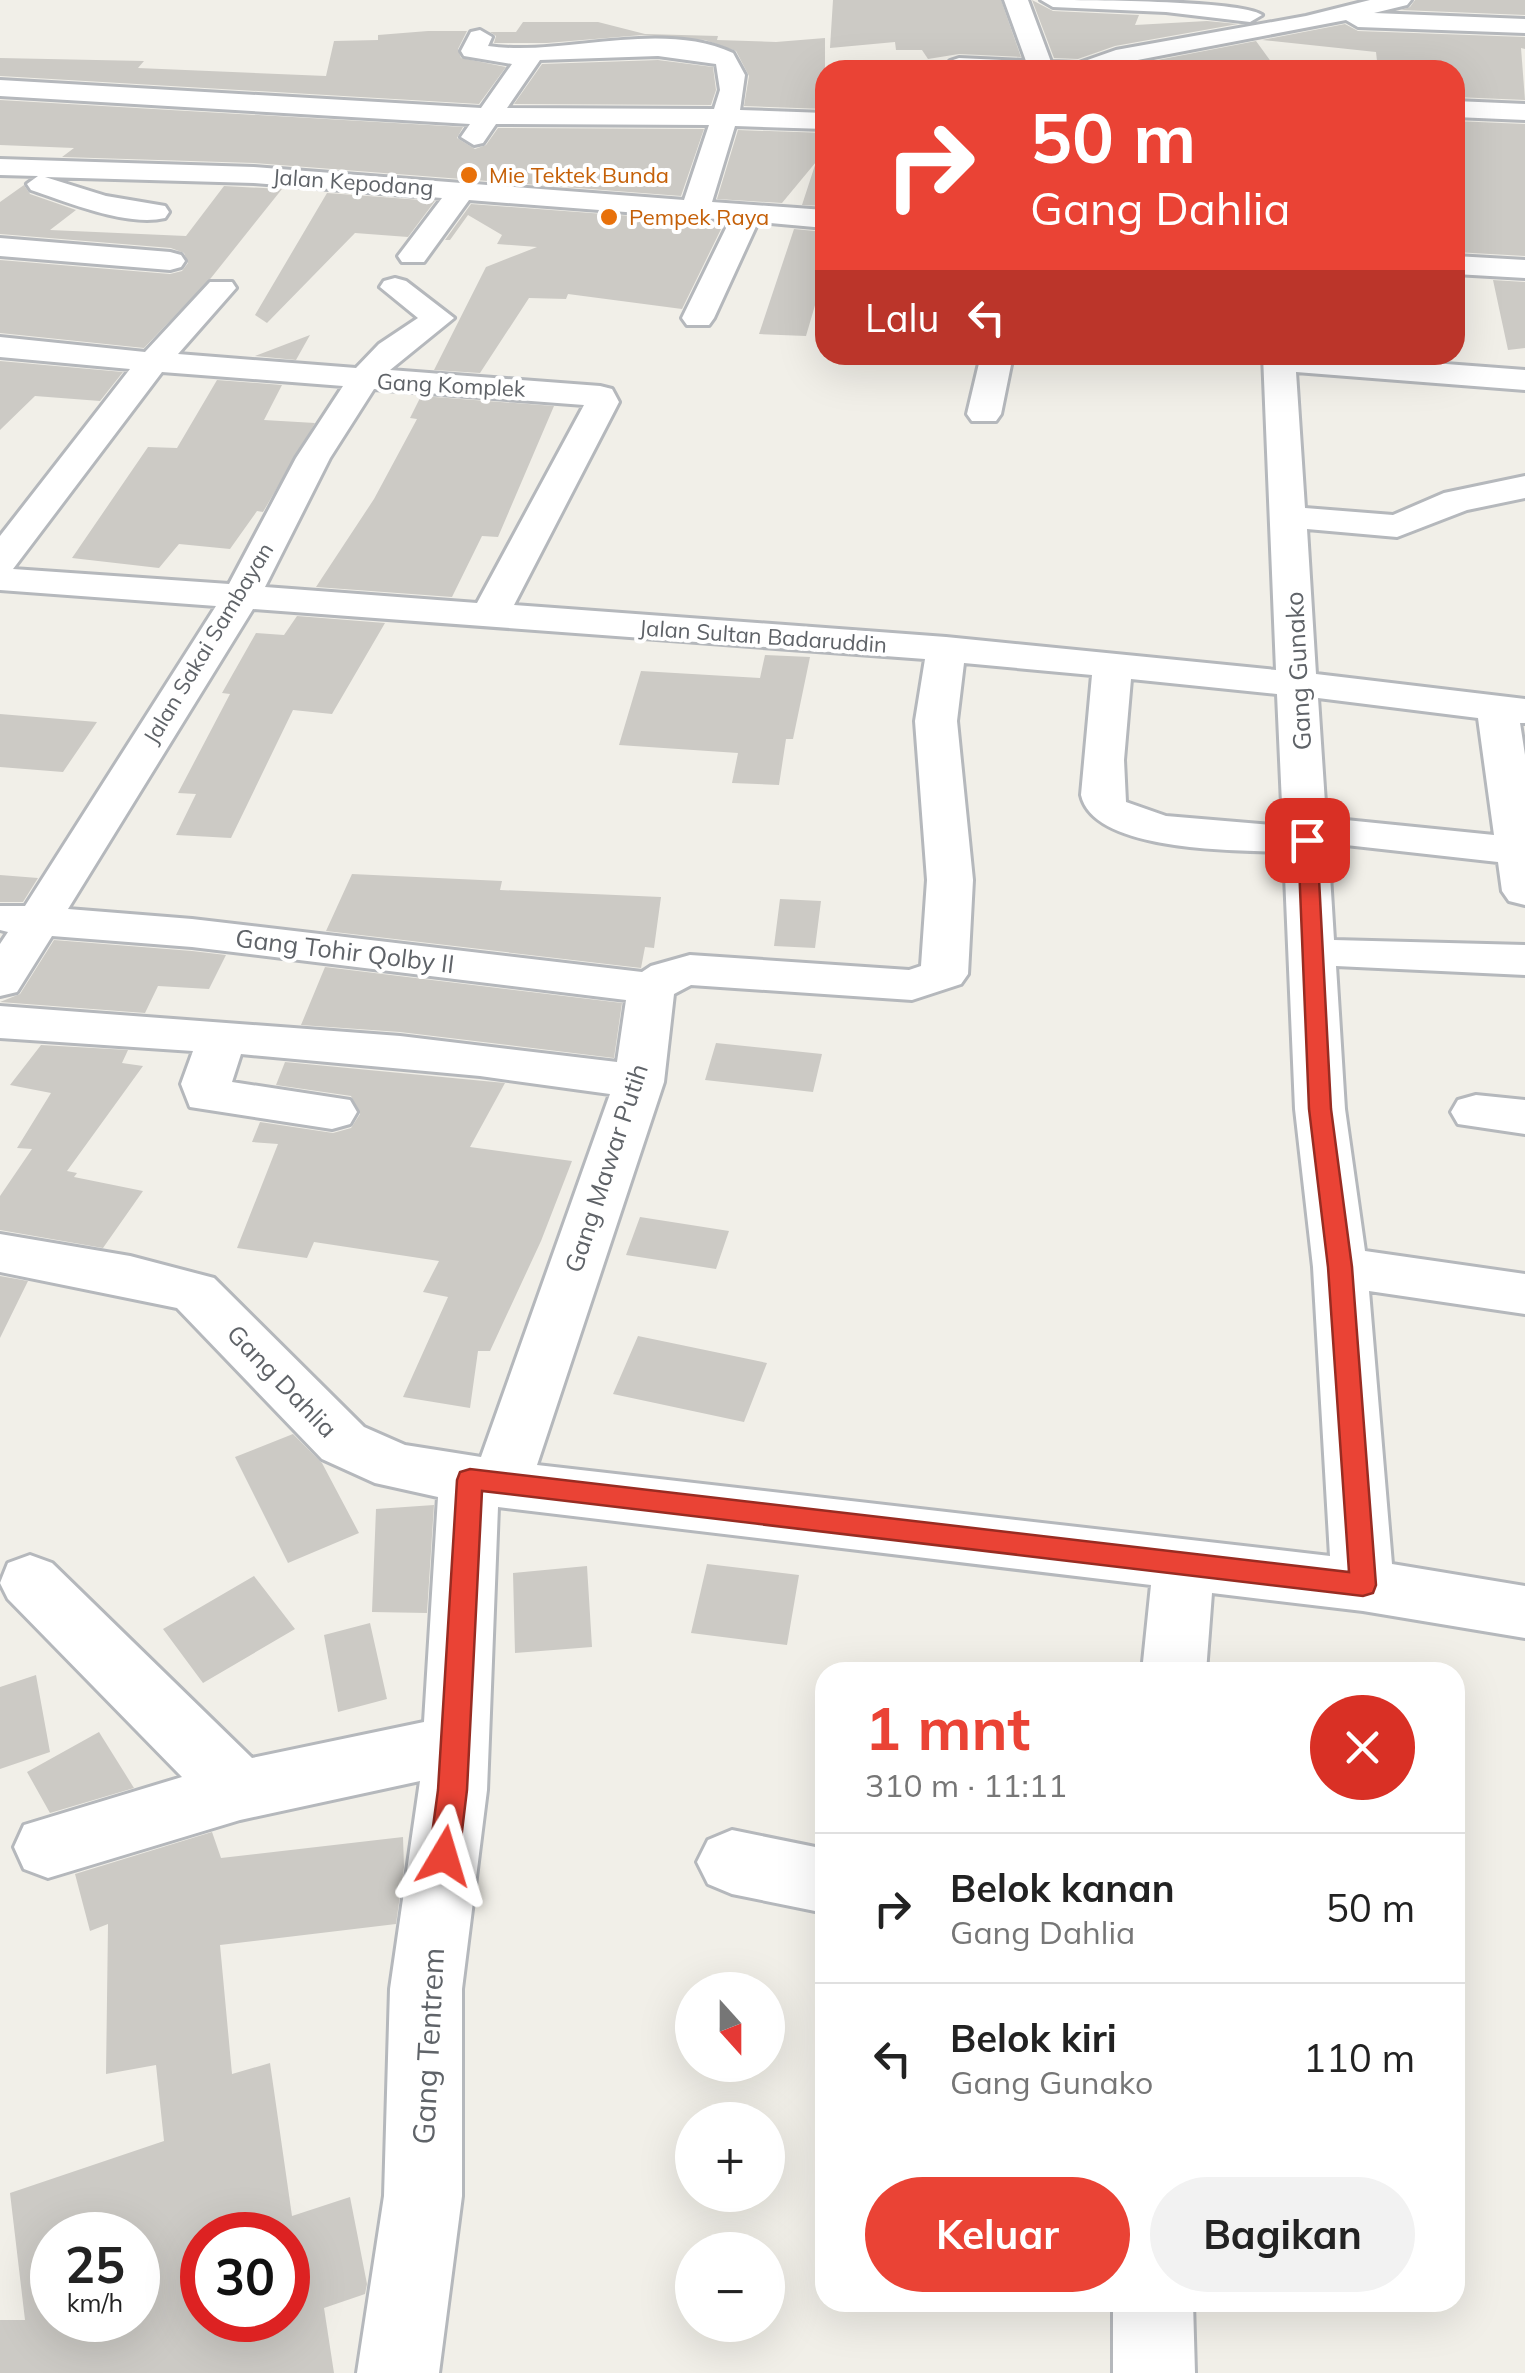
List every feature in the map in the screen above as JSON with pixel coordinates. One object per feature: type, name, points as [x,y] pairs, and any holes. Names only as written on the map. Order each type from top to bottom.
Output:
[{"type":"street","points":[[1016,0],[1038,60]]},
{"type":"street","points":[[1058,0],[1163,3],[1316,20],[1521,26],[1525,53]]},
{"type":"street","points":[[1111,60],[1400,0]]},
{"type":"street","points":[[1259,16],[1282,3]]},
{"type":"street","points":[[480,37],[473,52],[525,60]]},
{"type":"street","points":[[413,256],[490,116],[525,60],[540,52],[609,50],[715,54],[725,58],[733,72],[727,117],[696,208]]},
{"type":"street","points":[[0,88],[111,108],[815,121]]},
{"type":"street","points":[[1465,109],[1525,112]]},
{"type":"street","points":[[14,166],[76,142]]},
{"type":"street","points":[[14,166],[60,193],[156,212]]},
{"type":"street","name":"Jalan Kepodang","points":[[14,166],[254,174],[815,218]]},
{"type":"street","points":[[698,318],[748,212]]},
{"type":"street","points":[[0,247],[170,261]]},
{"type":"street","points":[[1465,266],[1525,269]]},
{"type":"street","name":"Jalan Sakai Sambayan","points":[[0,981],[19,919],[242,597],[313,458],[363,380],[390,351],[438,318],[395,287]]},
{"type":"street","points":[[0,561],[154,362],[221,288]]},
{"type":"street","name":"Gang Komplek","points":[[0,347],[363,380],[594,393],[603,400],[489,617]]},
{"type":"street","points":[[984,414],[994,365]]},
{"type":"street","name":"Gang Gunako","points":[[1279,365],[1299,684],[1318,835],[1320,1109],[1340,1267],[1363,1585]]},
{"type":"street","points":[[1357,365],[1525,380]]},
{"type":"street","points":[[1288,517],[1397,526],[1457,500],[1525,487]]},
{"type":"street","name":"Jalan Sultan Badaruddin","points":[[0,579],[946,649],[1299,684],[1511,710]]},
{"type":"street","points":[[651,988],[660,980],[690,970],[912,985],[944,974],[950,880],[936,721],[946,649]]},
{"type":"street","points":[[1113,668],[1103,783],[1104,804],[1111,815],[1170,830],[1318,835],[1521,871],[1511,710]]},
{"type":"street","name":"Gang Tohir Qolby II","points":[[19,919],[192,933],[651,988]]},
{"type":"street","points":[[1340,953],[1525,960]]},
{"type":"street","name":"Gang Mawar Putih","points":[[485,1482],[638,1082],[651,988]]},
{"type":"street","points":[[0,1022],[506,1060],[638,1082]]},
{"type":"street","points":[[223,1036],[206,1084],[208,1095],[332,1112]]},
{"type":"street","name":"Gang Dahlia","points":[[0,1253],[195,1292],[344,1443],[396,1467],[485,1482],[1363,1585],[1525,1612]]},
{"type":"street","points":[[1340,1267],[1525,1294]]},
{"type":"street","name":"Gang Tentrem","points":[[398,2373],[423,2196],[426,1989],[453,1790],[485,1482]]},
{"type":"street","points":[[1175,1662],[1184,1563]]},
{"type":"street","points":[[30,1581],[240,1790]]},
{"type":"street","points":[[48,1847],[240,1790],[455,1745]]},
{"type":"street","points":[[732,1862],[815,1879]]},
{"type":"street","points":[[1153,2312],[1154,2373]]},
{"type":"building","points":[[833,0],[1001,0],[1021,57],[959,54],[928,59],[922,50],[896,50],[895,42],[830,48]]},
{"type":"building","points":[[1032,0],[1053,11],[1139,15],[1135,25],[1207,21],[1238,24],[1115,46],[1078,59],[1054,58]]},
{"type":"building","points":[[1415,0],[1525,0],[1525,15],[1401,10]]},
{"type":"building","points":[[523,22],[598,22],[645,34],[718,36],[717,40],[776,42],[825,38],[825,60],[815,60],[815,109],[744,106],[749,76],[736,51],[705,40],[642,35],[494,43],[496,36],[490,32],[516,32]]},
{"type":"building","points":[[1345,24],[1358,31],[1525,37],[1525,49],[1521,48],[1525,100],[1465,97],[1465,60],[1377,60],[1376,52],[1262,40]]},
{"type":"building","points":[[467,31],[458,49],[461,58],[506,67],[479,104],[0,76],[0,58],[144,61],[138,68],[326,76],[334,41],[378,40],[378,35]]},
{"type":"building","points":[[1256,41],[1270,60],[1158,60]]},
{"type":"building","points":[[658,60],[713,67],[716,90],[711,105],[514,104],[542,64]]},
{"type":"building","points":[[0,100],[463,127],[457,138],[475,149],[486,145],[498,128],[704,129],[681,196],[254,163],[62,157],[74,148],[0,145]]},
{"type":"building","points":[[1465,121],[1525,124],[1525,256],[1465,253]]},
{"type":"building","points":[[738,130],[815,133],[815,163],[782,203],[717,199]]},
{"type":"building","points":[[815,165],[815,206],[802,205]]},
{"type":"building","points":[[24,185],[30,194],[76,210],[50,230],[186,236],[224,186],[282,189],[211,278],[144,348],[0,333],[0,260],[170,274],[182,271],[188,263],[184,253],[171,248],[0,234],[0,202]]},
{"type":"building","points":[[327,193],[435,201],[408,237],[355,233],[267,323],[255,315]]},
{"type":"building","points":[[471,204],[724,223],[682,309],[568,294],[566,299],[529,298],[480,373],[434,370],[486,267],[537,247],[497,244],[502,235],[468,215],[450,240],[445,240]]},
{"type":"building","points":[[794,229],[815,231],[815,305],[806,336],[759,334]]},
{"type":"building","points":[[1493,280],[1525,282],[1525,348],[1508,350]]},
{"type":"building","points":[[310,335],[296,360],[255,356]]},
{"type":"building","points":[[0,361],[123,372],[100,401],[35,396],[0,430]]},
{"type":"building","points":[[217,380],[282,385],[264,420],[315,423],[263,512],[257,511],[230,549],[179,544],[159,568],[72,558],[148,447],[177,448]]},
{"type":"building","points":[[421,396],[554,406],[498,537],[482,536],[452,597],[316,587],[374,499],[417,419],[410,418]]},
{"type":"building","points":[[297,616],[385,623],[332,714],[293,710],[231,838],[176,835],[196,794],[178,793],[230,694],[222,693],[256,633],[284,635]]},
{"type":"building","points":[[765,655],[810,657],[793,739],[786,739],[779,785],[732,783],[738,753],[619,745],[641,671],[760,678]]},
{"type":"building","points":[[0,714],[97,722],[63,772],[0,767]]},
{"type":"building","points":[[352,874],[502,881],[500,890],[661,897],[654,948],[645,947],[641,968],[326,931]]},
{"type":"building","points":[[0,875],[38,878],[23,902],[0,902]]},
{"type":"building","points":[[780,899],[821,901],[815,948],[774,946]]},
{"type":"building","points":[[54,940],[226,955],[209,989],[158,986],[145,1013],[0,1002],[20,994]]},
{"type":"building","points":[[325,967],[622,1003],[614,1058],[400,1032],[301,1025]]},
{"type":"building","points":[[716,1043],[822,1054],[813,1092],[705,1080]]},
{"type":"building","points":[[41,1045],[128,1050],[122,1063],[143,1066],[67,1171],[77,1173],[74,1177],[143,1191],[103,1248],[0,1230],[0,1196],[32,1149],[17,1148],[51,1093],[10,1085]]},
{"type":"building","points":[[285,1062],[505,1083],[470,1147],[572,1161],[541,1241],[490,1351],[478,1351],[470,1408],[403,1397],[448,1297],[423,1292],[439,1261],[314,1242],[307,1258],[237,1248],[278,1144],[252,1142],[260,1122],[333,1133],[351,1128],[360,1114],[351,1096],[276,1085]]},
{"type":"building","points":[[640,1217],[729,1231],[716,1269],[626,1255]]},
{"type":"building","points":[[0,1276],[28,1281],[0,1338]]},
{"type":"building","points":[[638,1336],[767,1363],[744,1422],[613,1394]]},
{"type":"building","points":[[293,1434],[322,1463],[359,1533],[288,1563],[235,1457]]},
{"type":"building","points":[[434,1505],[427,1613],[372,1612],[376,1509]]},
{"type":"building","points":[[707,1564],[799,1575],[787,1645],[691,1633]]},
{"type":"building","points":[[587,1566],[592,1647],[515,1653],[513,1573]]},
{"type":"building","points":[[254,1576],[295,1629],[203,1683],[163,1629]]},
{"type":"building","points":[[370,1623],[387,1699],[338,1712],[324,1635]]},
{"type":"building","points":[[36,1675],[50,1752],[0,1769],[0,1687]]},
{"type":"building","points":[[99,1732],[134,1788],[50,1813],[27,1772]]},
{"type":"building","points":[[212,1832],[221,1858],[403,1837],[404,1867],[396,1924],[220,1945],[232,2074],[270,2063],[291,2212],[180,2212],[180,2342],[310,2342],[310,2212],[304,2212],[350,2197],[367,2284],[365,2294],[324,2308],[334,2373],[0,2373],[0,2320],[25,2320],[10,2193],[164,2141],[156,2065],[106,2074],[108,1924],[90,1931],[75,1874]]},
{"type":"place","name":"Mie Tektek Bunda","points":[[469,175]]},
{"type":"place","name":"Pempek Raya","points":[[609,217]]},
{"type":"route","points":[[444,1856],[453,1790],[470,1480],[1363,1585],[1340,1267],[1320,1109],[1307,840]]}]
